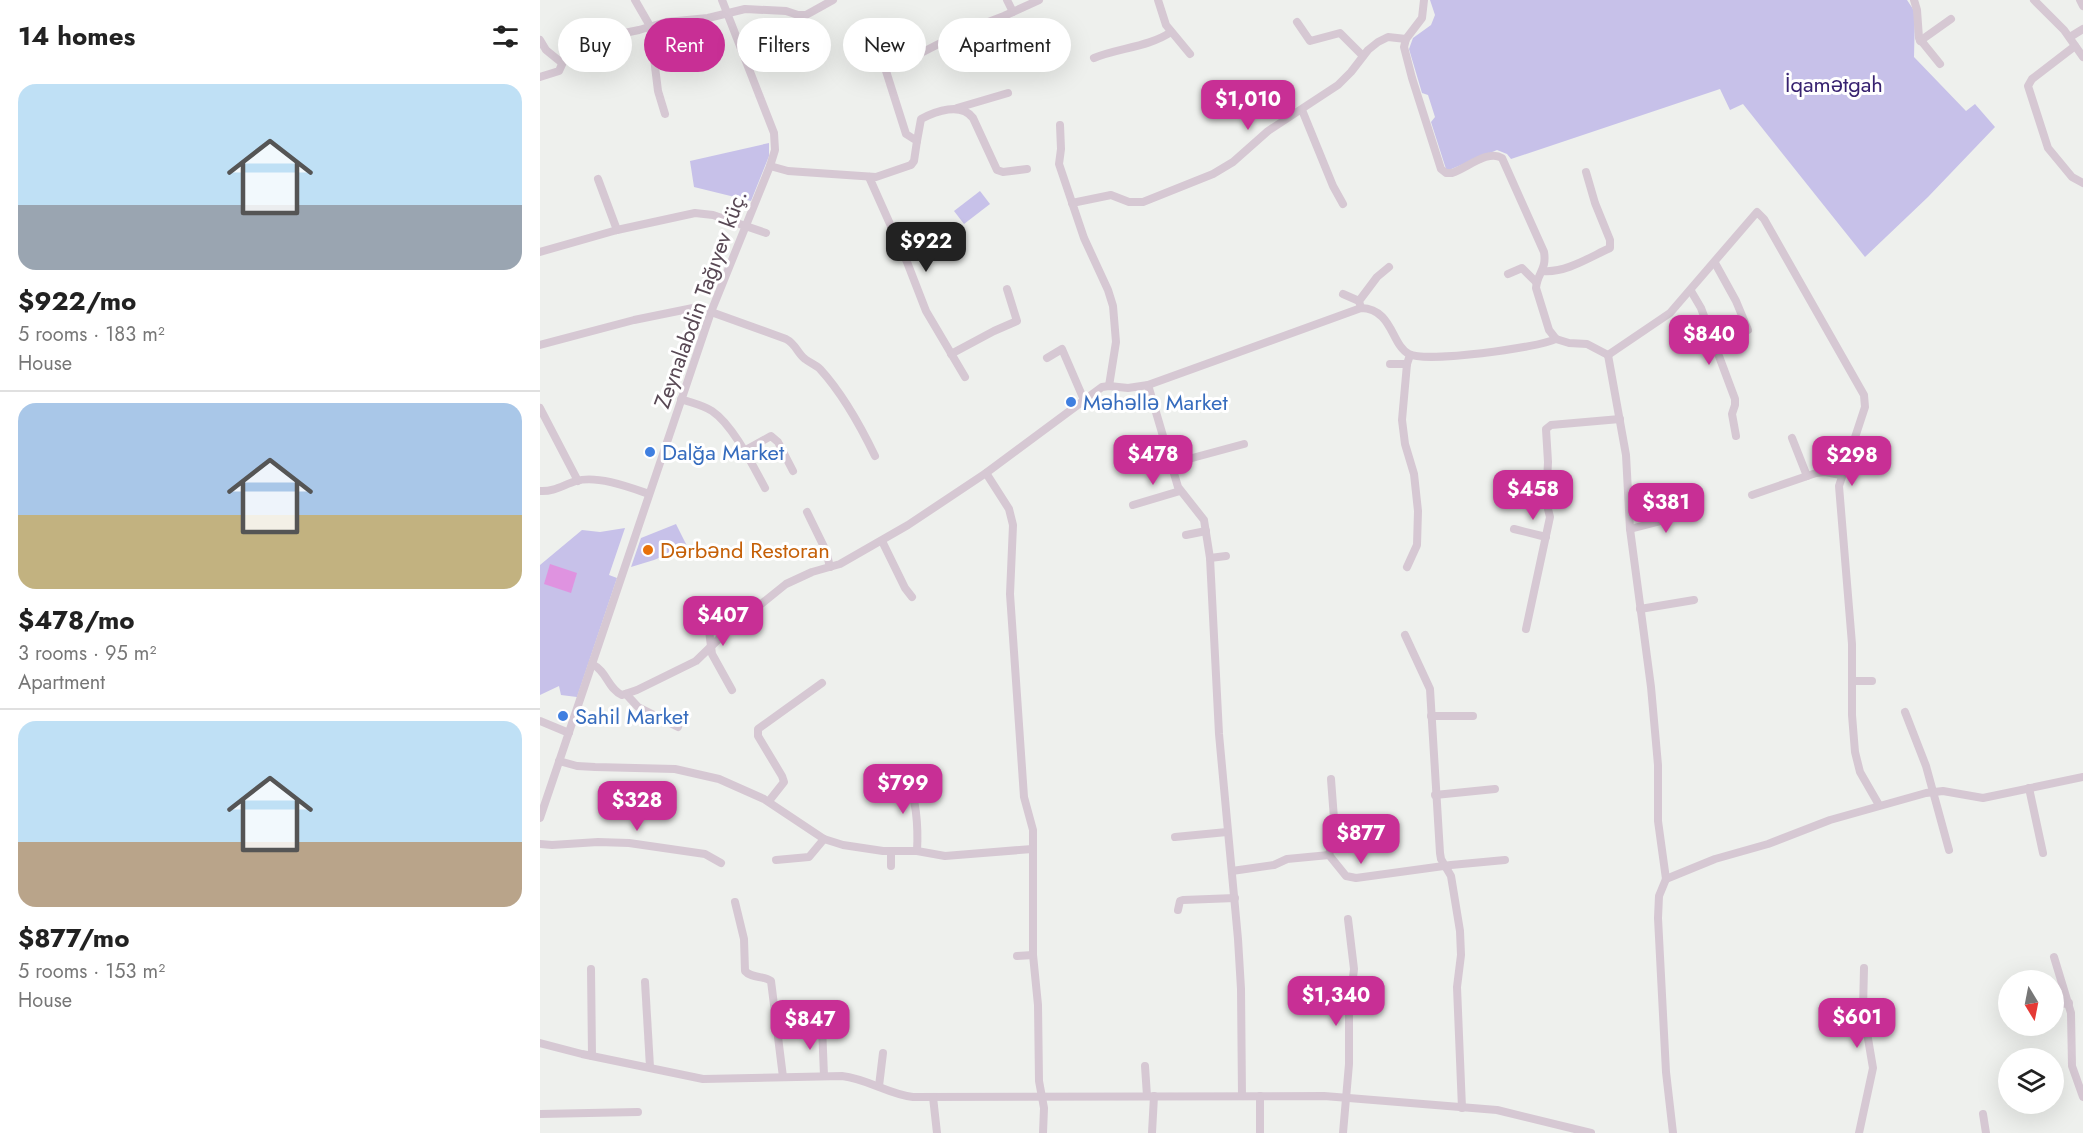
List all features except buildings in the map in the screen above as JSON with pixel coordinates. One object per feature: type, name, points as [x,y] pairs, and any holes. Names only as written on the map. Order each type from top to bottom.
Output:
[{"type":"street","points":[[635,0],[645,18]]},
{"type":"street","name":"Zeynalabdin Tağıyev küç.","points":[[540,818],[711,312],[775,150],[774,133],[722,0]]},
{"type":"street","points":[[697,18],[745,9],[786,11],[802,16],[812,14],[833,0]]},
{"type":"street","points":[[1007,0],[1013,12]]},
{"type":"street","points":[[916,141],[906,134],[886,71],[887,67],[1039,0]]},
{"type":"street","points":[[1158,0],[1166,25],[1190,54]]},
{"type":"street","points":[[1424,0],[1422,18],[1406,39],[1404,47],[1441,169],[1446,173],[1452,173],[1488,156],[1496,155],[1502,158],[1544,252],[1545,264],[1536,282]]},
{"type":"street","points":[[1914,0],[1920,41],[1941,64]]},
{"type":"street","points":[[2034,0],[2058,22],[2083,57]]},
{"type":"street","points":[[2080,0],[2083,6]]},
{"type":"street","points":[[1920,41],[1951,19]]},
{"type":"street","points":[[1297,22],[1310,41],[1340,33],[1363,56]]},
{"type":"street","points":[[2070,37],[2083,29]]},
{"type":"street","points":[[1094,58],[1114,50],[1153,41],[1171,32]]},
{"type":"street","points":[[1072,203],[1111,195],[1130,202],[1143,202],[1186,183],[1207,177],[1233,162],[1268,131],[1346,78],[1363,56],[1383,38],[1406,39]]},
{"type":"street","points":[[540,40],[546,50],[558,60]]},
{"type":"street","points":[[2075,46],[2032,79],[2028,86],[2048,148],[2072,177],[2083,183]]},
{"type":"street","points":[[540,77],[558,71]]},
{"type":"street","points":[[656,72],[658,91],[665,114]]},
{"type":"street","points":[[770,166],[788,171],[869,177],[885,175],[911,165],[914,161],[921,119],[1008,93]]},
{"type":"street","points":[[957,108],[968,112],[973,118],[997,170],[1003,172],[1026,169]]},
{"type":"street","points":[[1302,110],[1343,204]]},
{"type":"street","points":[[1060,125],[1059,165],[1084,238],[1113,306],[1116,342],[1109,386]]},
{"type":"street","points":[[1543,271],[1571,266],[1610,248],[1611,245],[1594,203],[1586,172]]},
{"type":"street","points":[[869,177],[908,262],[926,311],[964,377]]},
{"type":"street","points":[[598,179],[617,230]]},
{"type":"street","points":[[1608,355],[1662,320],[1691,291],[1757,212],[1764,219],[1863,395],[1865,407],[1839,486],[1852,644],[1852,715],[1857,762],[1860,772],[1879,805]]},
{"type":"street","points":[[540,252],[617,230],[694,213],[713,214],[766,233]]},
{"type":"street","points":[[1714,263],[1732,293],[1748,330]]},
{"type":"street","points":[[592,664],[603,671],[616,692],[626,694],[686,667],[702,657],[725,633],[778,590],[802,576],[848,560],[882,541],[986,472],[1101,387],[1128,388],[1148,385],[1360,305],[1377,277],[1389,267]]},
{"type":"street","points":[[1508,274],[1522,268],[1536,282],[1538,298],[1549,330],[1556,339],[1569,343],[1587,344],[1608,355]]},
{"type":"street","points":[[951,354],[1017,321],[1007,289]]},
{"type":"street","points":[[1691,291],[1701,308],[1735,399],[1732,414],[1736,436]]},
{"type":"street","points":[[1343,294],[1386,321],[1403,350],[1410,355],[1424,357],[1471,354],[1535,346],[1556,339]]},
{"type":"street","points":[[540,345],[634,320],[700,308],[786,339],[795,345],[805,359],[826,376],[858,423],[875,456]]},
{"type":"street","points":[[1047,358],[1062,349],[1084,399]]},
{"type":"street","points":[[1407,567],[1417,545],[1418,511],[1414,474],[1405,444],[1402,420],[1407,364],[1410,355]]},
{"type":"street","points":[[1608,355],[1628,469],[1630,529],[1651,687],[1659,780],[1658,821],[1666,879],[1659,896],[1658,918],[1666,1080],[1673,1133]]},
{"type":"street","points":[[1390,364],[1407,364]]},
{"type":"street","points":[[1148,385],[1180,491],[1201,515],[1210,558],[1219,734],[1235,898],[1241,989],[1242,1096]]},
{"type":"street","points":[[681,399],[720,417],[744,451],[765,488]]},
{"type":"street","points":[[540,408],[578,481]]},
{"type":"street","points":[[1526,629],[1550,517],[1546,501],[1548,462],[1546,429],[1551,425],[1620,419]]},
{"type":"street","points":[[744,451],[771,436],[778,442],[793,471]]},
{"type":"street","points":[[1792,438],[1807,476]]},
{"type":"street","points":[[1170,464],[1244,444]]},
{"type":"street","points":[[986,472],[1009,509],[1014,525],[1010,594],[1024,797],[1033,825],[1033,955],[1038,998],[1039,1081],[1043,1133]]},
{"type":"street","points":[[1752,495],[1825,472],[1841,476]]},
{"type":"street","points":[[540,491],[555,490],[578,481],[619,484],[649,494]]},
{"type":"street","points":[[1133,505],[1180,491]]},
{"type":"street","points":[[807,512],[828,556],[830,567]]},
{"type":"street","points":[[1630,529],[1696,512]]},
{"type":"street","points":[[1514,529],[1546,537]]},
{"type":"street","points":[[1186,535],[1206,531]]},
{"type":"street","points":[[882,541],[905,588],[912,597]]},
{"type":"street","points":[[1210,558],[1226,556]]},
{"type":"street","points":[[1640,609],[1694,600]]},
{"type":"street","points":[[706,607],[710,649],[732,690]]},
{"type":"street","points":[[1405,635],[1414,658],[1429,683],[1440,853],[1444,866],[1451,876],[1460,931],[1461,955],[1456,987],[1462,1108]]},
{"type":"street","points":[[1852,681],[1872,681]]},
{"type":"street","points":[[769,801],[783,786],[783,779],[758,736],[758,729],[822,683]]},
{"type":"street","points":[[626,694],[638,707],[678,726]]},
{"type":"street","points":[[1905,712],[1934,791],[1949,850]]},
{"type":"street","points":[[1431,716],[1473,716]]},
{"type":"street","points":[[540,722],[569,733]]},
{"type":"street","points":[[560,760],[577,766],[688,771],[731,783],[769,801],[824,839],[843,845],[891,852],[917,851],[945,856],[1032,849]]},
{"type":"street","points":[[1666,879],[1725,855],[1768,844],[1830,820],[1934,791],[1983,798],[2083,777]]},
{"type":"street","points":[[887,778],[902,778],[909,785],[916,813],[917,851]]},
{"type":"street","points":[[1329,855],[1335,832],[1331,779]]},
{"type":"street","points":[[2029,788],[2043,853]]},
{"type":"street","points":[[1435,795],[1495,789]]},
{"type":"street","points":[[1174,837],[1227,832]]},
{"type":"street","points":[[776,860],[809,857],[824,839]]},
{"type":"street","points":[[540,844],[629,843],[705,854],[722,863]]},
{"type":"street","points":[[891,852],[891,866]]},
{"type":"street","points":[[1232,871],[1274,865],[1287,859],[1329,855]]},
{"type":"street","points":[[1329,855],[1346,876],[1356,878],[1504,860]]},
{"type":"street","points":[[1178,910],[1183,900],[1235,898]]},
{"type":"street","points":[[735,902],[744,939],[745,971],[751,976],[771,981],[783,1077]]},
{"type":"street","points":[[1343,1133],[1349,1064],[1349,1011],[1354,969],[1348,919]]},
{"type":"street","points":[[1017,956],[1033,955]]},
{"type":"street","points":[[2055,957],[2069,1004],[2076,1043],[2073,1074],[2083,1097]]},
{"type":"street","points":[[1859,1133],[1873,1068],[1863,1016],[1864,968]]},
{"type":"street","points":[[591,969],[592,1056]]},
{"type":"street","points":[[645,982],[650,1066]]},
{"type":"street","points":[[2064,1004],[2069,1004]]},
{"type":"street","points":[[822,1026],[824,1076]]},
{"type":"street","points":[[540,1042],[592,1056],[650,1066],[704,1079],[824,1076],[858,1078],[906,1096],[933,1097],[1346,1098],[1507,1112],[1588,1133]]},
{"type":"street","points":[[879,1086],[883,1053]]},
{"type":"street","points":[[1145,1066],[1150,1096],[1152,1133]]},
{"type":"street","points":[[1260,1096],[1260,1133]]},
{"type":"street","points":[[933,1097],[937,1133]]},
{"type":"street","points":[[540,1114],[638,1112]]},
{"type":"street","points":[[1983,1114],[1986,1133]]},
{"type":"green space","name":"İqamətgah","points":[[1430,0],[1907,0],[1915,12],[1914,57],[1966,111],[1975,104],[1995,127],[1928,197],[1865,257],[1743,104],[1730,110],[1720,89],[1511,159],[1507,154],[1497,150],[1449,170],[1446,169],[1431,122],[1435,117],[1428,95],[1422,93],[1409,49],[1413,38],[1431,25],[1435,15]]},
{"type":"green space","points":[[769,143],[769,156],[751,201],[694,187],[690,161]]},
{"type":"green space","points":[[980,191],[990,204],[964,224],[954,211]]},
{"type":"green space","points":[[676,524],[687,546],[631,567],[641,538]]},
{"type":"green space","points":[[625,528],[609,575],[617,578],[577,697],[561,695],[559,686],[540,695],[540,565],[582,530],[600,532]]},
{"type":"shaded area","points":[[550,564],[577,573],[571,593],[544,584]]},
{"type":"place","name":"Məhəllə Market","points":[[1071,402]]},
{"type":"place","name":"Dalğa Market","points":[[650,452]]},
{"type":"place","name":"Dərbənd Restoran","points":[[648,550]]},
{"type":"place","name":"Sahil Market","points":[[563,716]]}]
